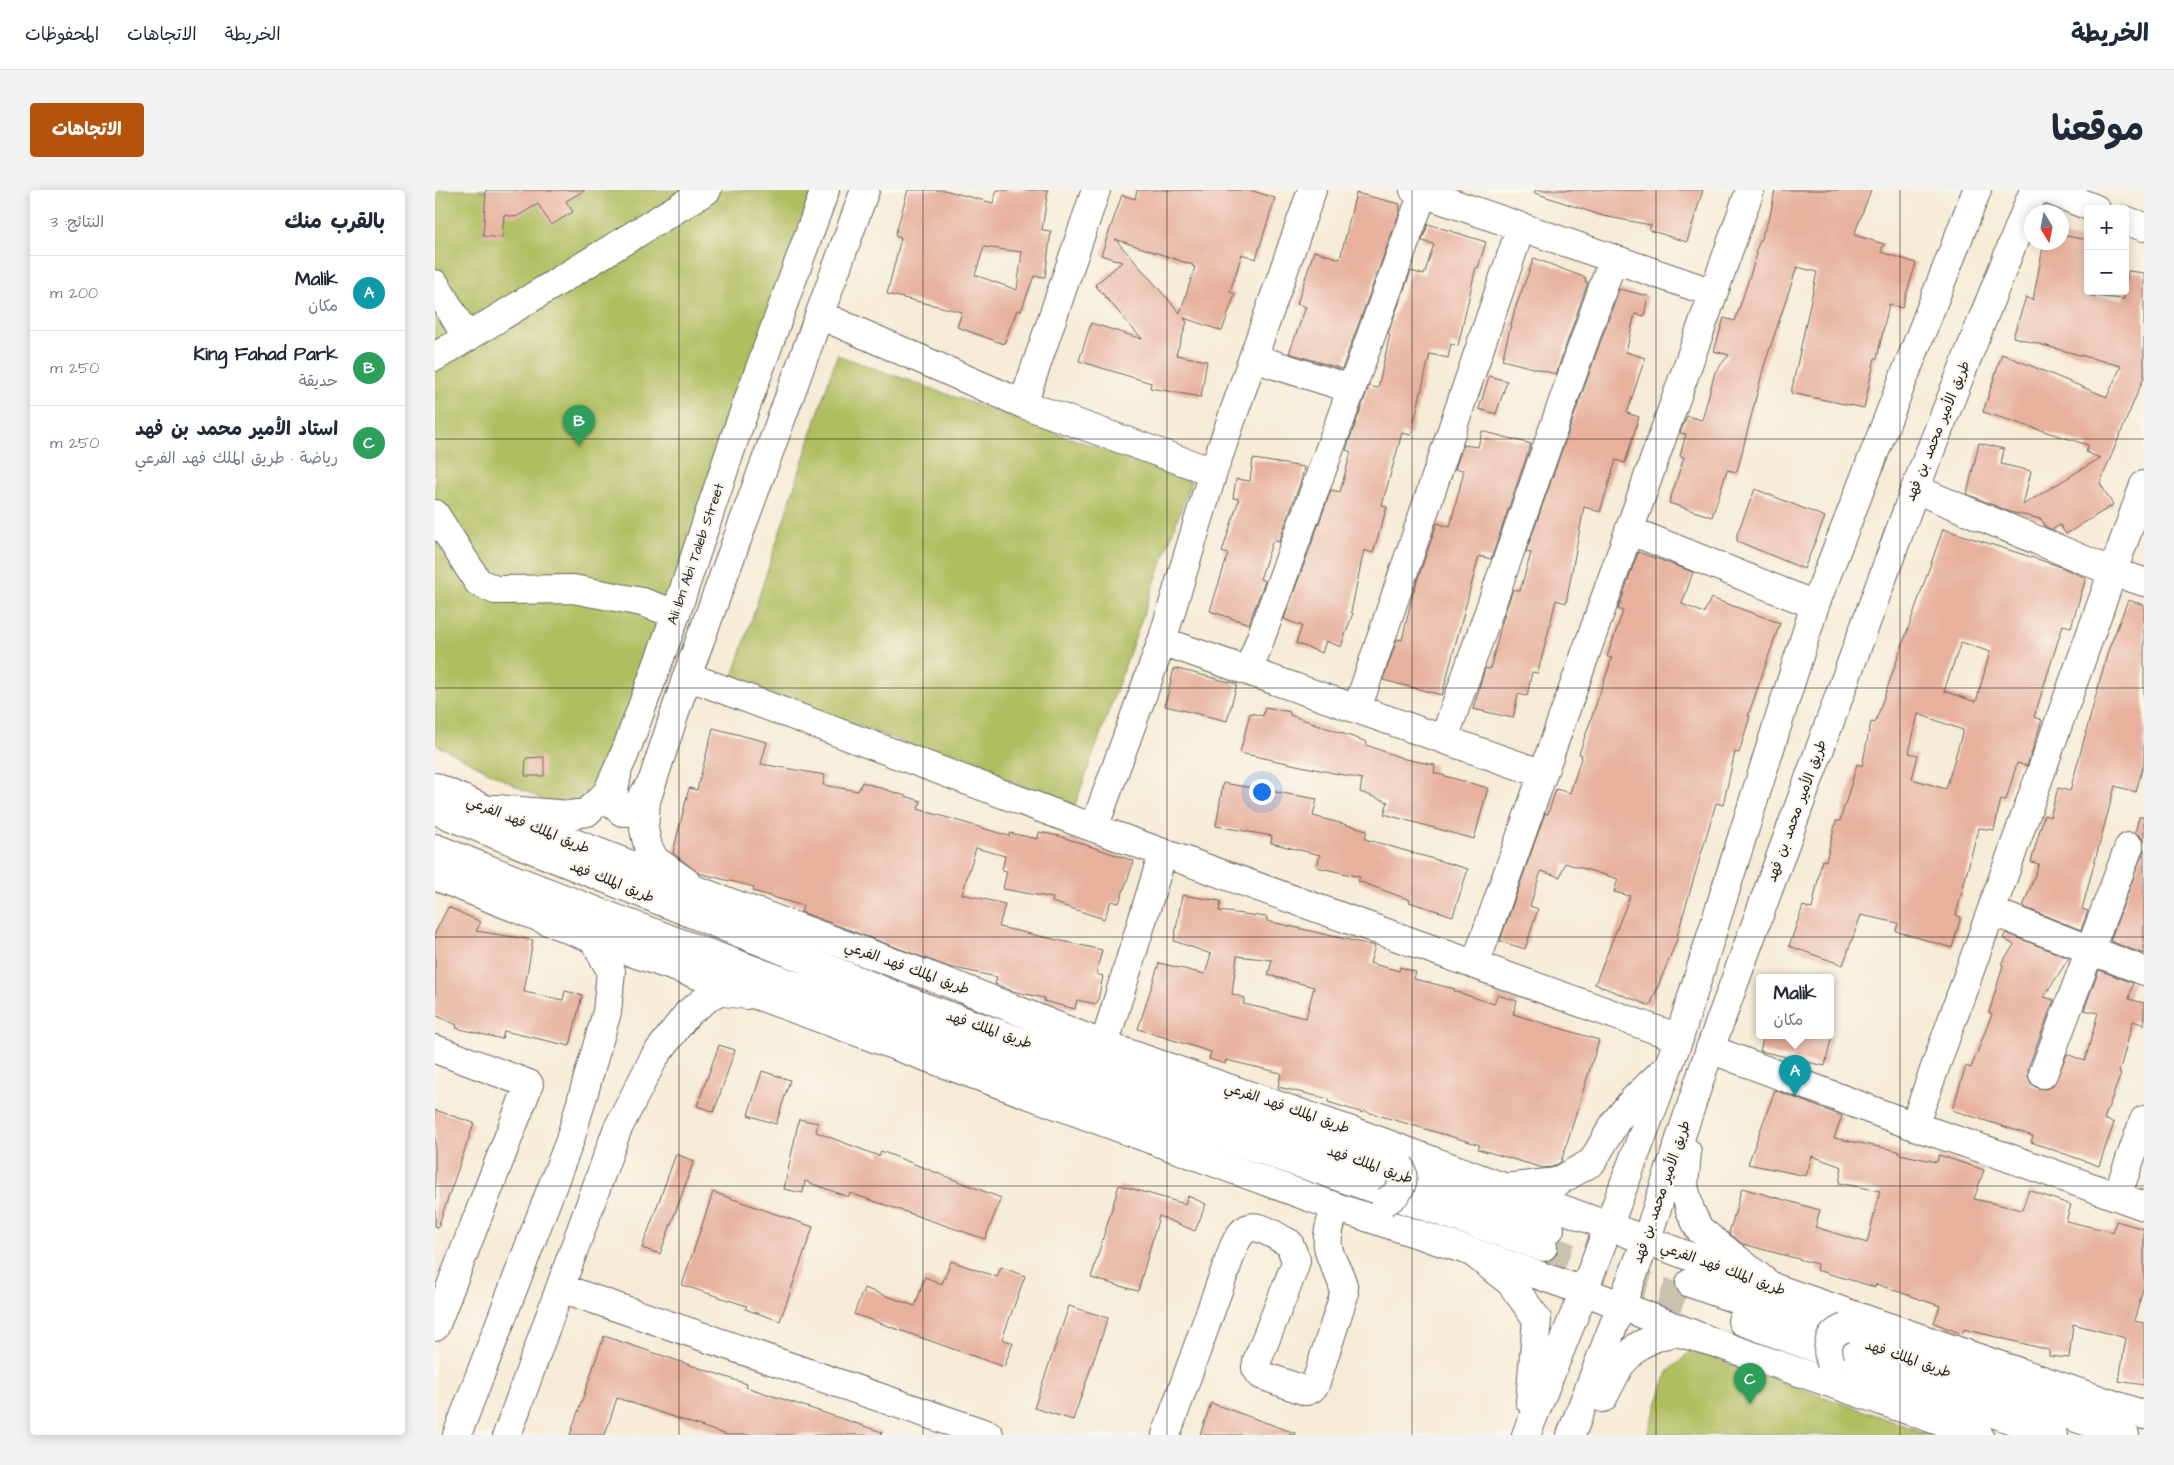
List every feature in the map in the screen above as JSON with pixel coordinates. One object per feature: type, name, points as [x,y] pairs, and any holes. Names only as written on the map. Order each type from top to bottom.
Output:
[{"type":"main road","points":[[435,357],[707,190]]},
{"type":"main road","name":"Ali Ibn Abi Taleb Street","points":[[483,808],[554,814],[587,812],[607,792],[618,769],[676,614],[737,431],[825,190]]},
{"type":"main road","points":[[699,891],[655,860],[648,847],[645,829],[646,801],[687,676],[865,190]]},
{"type":"main road","points":[[1023,404],[1096,190]]},
{"type":"main road","points":[[1094,828],[1162,641],[1213,472],[1312,190]]},
{"type":"main road","points":[[1475,965],[1750,190]]},
{"type":"main road","points":[[1527,1432],[1609,1227],[1679,1038],[1815,606],[1977,190]]},
{"type":"main road","name":"طريق الأمير محمد بن فهد","points":[[1571,1435],[1646,1241],[1710,1049],[1915,489],[2035,190]]},
{"type":"main road","points":[[2049,190],[2087,205]]},
{"type":"main road","points":[[1249,670],[1352,389],[1419,192],[1713,293]]},
{"type":"main road","points":[[2129,221],[2144,227]]},
{"type":"main road","points":[[1357,709],[1521,227]]},
{"type":"main road","points":[[1444,739],[1613,259]]},
{"type":"main road","points":[[435,284],[467,338]]},
{"type":"main road","points":[[820,315],[1023,404],[1213,472]]},
{"type":"main road","points":[[1253,358],[1352,389]]},
{"type":"main road","points":[[1914,1126],[2144,486]]},
{"type":"main road","points":[[1915,489],[2113,572],[2144,582]]},
{"type":"main road","points":[[435,514],[478,582],[495,590],[573,589],[642,602],[676,614]]},
{"type":"main road","points":[[1629,530],[1815,606]]},
{"type":"main road","points":[[1162,641],[1543,774]]},
{"type":"main road","points":[[687,676],[1094,828],[1679,1038]]},
{"type":"main road","points":[[618,769],[611,803],[622,812],[632,812],[653,780]]},
{"type":"main road","name":"طريق الملك فهد الفرعي","points":[[435,786],[483,808],[699,891],[962,988],[1104,1045],[1365,1136],[1772,1287],[2144,1415]]},
{"type":"main road","name":"طريق الملك فهد","points":[[435,810],[921,1006],[1547,1238],[914,1030],[517,881],[435,848]]},
{"type":"main road","points":[[2043,1074],[2129,847]]},
{"type":"main road","points":[[1104,1045],[1163,853]]},
{"type":"main road","points":[[435,876],[593,939],[759,996],[1335,1207],[1584,1291],[1713,1342],[1979,1435]]},
{"type":"main road","points":[[1991,911],[2144,971]]},
{"type":"main road","points":[[457,1435],[570,1140],[607,1012],[611,971],[593,939]]},
{"type":"main road","points":[[507,1435],[617,1130],[655,1056],[688,1013],[717,991],[759,996]]},
{"type":"main road","points":[[435,1049],[529,1084],[435,1328]]},
{"type":"main road","points":[[1710,1049],[1914,1126],[2001,1154],[2144,1206]]},
{"type":"main road","points":[[1504,1188],[1557,1182],[1592,1162],[1616,1121],[1634,1099],[1666,1069]]},
{"type":"main road","points":[[1700,1081],[1685,1158],[1683,1186],[1690,1210],[1699,1230],[1772,1287]]},
{"type":"main road","points":[[2117,1196],[2144,1120]]},
{"type":"main road","points":[[1335,1207],[1385,1202],[1398,1193],[1403,1183],[1403,1172],[1399,1164],[1365,1136]]},
{"type":"main road","points":[[1166,1435],[1234,1246],[1238,1237],[1249,1226],[1255,1226],[1289,1243],[1296,1260],[1256,1368],[1261,1376],[1305,1391],[1315,1385],[1345,1287],[1328,1246],[1328,1237],[1335,1207]]},
{"type":"main road","points":[[1472,1252],[1510,1282],[1537,1319],[1527,1432]]},
{"type":"main road","points":[[561,1288],[989,1435]]},
{"type":"main road","name":"طريق الملك فهد","points":[[2053,1435],[1687,1291],[2125,1435]]},
{"type":"main road","points":[[1863,1393],[1831,1363],[1827,1347],[1831,1337],[1837,1331],[1845,1328],[1888,1328]]},
{"type":"main road","points":[[1575,1435],[1596,1411],[1620,1365],[1638,1346],[1658,1336],[1676,1332],[1713,1342]]},
{"type":"green space","points":[[435,190],[815,190],[600,791],[579,808],[545,801],[435,744]]},
{"type":"green space","points":[[837,355],[1191,481],[1075,805],[732,680]]},
{"type":"green space","points":[[1692,1350],[1931,1435],[1647,1435],[1668,1372]]},
{"type":"building","points":[[486,190],[585,190],[566,201],[573,212],[551,225],[538,204],[516,217],[504,215],[502,238],[483,236]]},
{"type":"building","points":[[908,190],[944,190],[993,203],[997,190],[1048,190],[1042,230],[1051,231],[1045,277],[1034,276],[1021,311],[1017,310],[1004,344],[957,327],[962,312],[887,294],[901,238],[895,236]],"holes":[[[984,247],[1022,252],[1017,290],[975,275]]]},
{"type":"building","points":[[1137,190],[1250,190],[1275,198],[1256,259],[1242,254],[1230,292],[1235,294],[1222,331],[1184,318],[1187,322],[1176,355],[1207,361],[1201,397],[1150,388],[1151,383],[1079,361],[1091,323],[1142,339],[1095,285],[1122,262],[1101,255],[1122,195],[1135,199]],"holes":[[[1115,239],[1195,267],[1180,313]]]},
{"type":"building","points":[[1535,190],[1703,190],[1687,242],[1649,230],[1651,225],[1603,216],[1535,193]]},
{"type":"building","points":[[1775,190],[1871,190],[1854,235],[1884,244],[1881,252],[1916,263],[1902,308],[1889,304],[1864,408],[1791,393],[1817,272],[1797,267],[1764,366],[1737,472],[1727,470],[1712,517],[1669,503],[1684,457],[1680,456],[1686,434],[1680,433],[1687,416],[1702,420],[1715,372],[1729,355],[1714,351],[1724,318],[1735,321],[1757,254],[1755,253],[1770,216]]},
{"type":"building","points":[[1356,193],[1400,204],[1399,214],[1342,369],[1289,353],[1306,307],[1297,304],[1314,251],[1340,259]]},
{"type":"building","points":[[1428,224],[1486,242],[1478,268],[1476,267],[1458,346],[1451,344],[1448,358],[1430,354],[1411,435],[1402,433],[1382,505],[1387,507],[1373,553],[1364,550],[1351,612],[1353,613],[1341,647],[1326,641],[1322,653],[1296,643],[1302,626],[1284,619],[1331,490],[1340,492],[1351,452],[1346,450],[1369,386],[1378,388],[1390,334],[1388,333],[1411,271],[1424,275],[1434,244],[1422,241]]},
{"type":"building","points":[[2069,236],[2084,239],[2084,295],[2124,299],[2125,295],[2129,295],[2129,271],[2144,273],[2144,377],[2100,483],[2113,505],[2066,534],[2060,525],[2052,530],[2046,527],[2041,519],[2010,512],[1967,494],[1979,443],[2004,449],[2001,464],[2031,471],[2023,505],[2100,458],[2086,452],[2088,445],[1983,412],[2002,354],[2107,397],[2121,366],[2013,337],[2026,297],[2033,300],[2042,250],[2069,250]]},
{"type":"building","points":[[1534,258],[1586,278],[1585,282],[1588,282],[1556,374],[1502,360],[1515,309]]},
{"type":"building","points":[[1619,289],[1648,296],[1644,316],[1635,314],[1626,352],[1645,358],[1627,413],[1639,417],[1625,463],[1616,460],[1600,512],[1584,507],[1566,603],[1556,600],[1538,673],[1532,672],[1527,696],[1518,694],[1513,718],[1473,709],[1485,668],[1490,669],[1513,589],[1520,591],[1531,553],[1526,552]]},
{"type":"building","points":[[1489,376],[1507,381],[1496,414],[1479,409]]},
{"type":"building","points":[[1482,431],[1531,444],[1491,559],[1479,556],[1442,695],[1383,680],[1397,639],[1402,640],[1413,593],[1437,523],[1450,527],[1464,470],[1455,469],[1463,445],[1478,447]]},
{"type":"building","points":[[1253,459],[1304,467],[1302,478],[1279,542],[1273,540],[1260,579],[1265,581],[1249,624],[1210,611],[1228,554],[1222,552],[1239,499],[1233,498],[1236,479],[1250,481]]},
{"type":"building","points":[[1755,489],[1825,517],[1804,569],[1737,541],[1737,534]]},
{"type":"building","points":[[1943,529],[2056,565],[2086,578],[2071,627],[2063,625],[2034,717],[2042,720],[2027,766],[2017,763],[2006,800],[2001,799],[1994,830],[1979,828],[1956,915],[1961,917],[1952,948],[1896,931],[1898,923],[1861,915],[1843,965],[1789,946],[1803,906],[1812,909],[1822,860],[1826,861],[1836,821],[1840,821],[1857,764],[1862,766],[1871,722],[1875,723]],"holes":[[[1961,642],[1990,652],[1976,702],[1944,691]],[[1918,714],[1963,730],[1946,789],[1912,779],[1918,755],[1909,753]]]},
{"type":"building","points":[[1638,552],[1693,572],[1682,604],[1704,613],[1711,598],[1780,623],[1748,716],[1750,716],[1739,753],[1735,752],[1723,805],[1716,803],[1678,937],[1650,1006],[1595,984],[1630,896],[1614,892],[1618,879],[1565,863],[1560,877],[1541,871],[1530,906],[1538,909],[1525,949],[1500,941],[1545,813],[1548,814],[1556,789],[1570,793],[1582,755],[1579,754],[1612,658],[1607,657],[1623,611],[1618,609]]},
{"type":"building","points":[[2128,600],[2144,605],[2144,762],[2136,792],[2115,786],[2082,909],[2088,911],[2081,930],[2023,907],[2039,864],[2031,862],[2044,815],[2050,817],[2058,788],[2070,791],[2108,651]]},
{"type":"building","points":[[1174,668],[1237,684],[1227,721],[1165,706]]},
{"type":"building","points":[[1265,707],[1290,712],[1290,715],[1367,742],[1366,745],[1405,759],[1435,765],[1434,773],[1488,788],[1474,839],[1384,814],[1388,802],[1360,792],[1362,779],[1240,753],[1250,713],[1263,716]]},
{"type":"building","points":[[713,728],[767,742],[761,764],[825,775],[823,785],[858,791],[862,782],[921,801],[918,809],[1009,836],[1010,833],[1038,839],[1039,832],[1059,836],[1134,861],[1119,903],[1111,901],[1104,919],[1052,902],[1053,898],[1003,889],[1007,871],[1002,870],[1005,856],[976,848],[962,894],[1005,904],[999,927],[1102,950],[1096,974],[1103,976],[1097,1004],[1077,1000],[1075,1009],[1044,1001],[1044,998],[1012,991],[995,984],[997,977],[949,967],[801,912],[803,906],[753,891],[754,887],[698,873],[673,853],[689,788],[697,790]]},
{"type":"building","points":[[544,757],[544,776],[525,776],[526,758]]},
{"type":"building","points":[[1223,783],[1317,799],[1313,816],[1367,830],[1365,839],[1468,869],[1453,916],[1409,902],[1410,900],[1358,881],[1360,877],[1317,867],[1320,855],[1271,843],[1272,836],[1216,826]]},
{"type":"building","points":[[2139,817],[2144,817],[2144,843],[2141,837],[2135,833]]},
{"type":"building","points":[[2144,849],[2144,954],[2110,941]]},
{"type":"building","points":[[1182,895],[1221,901],[1219,911],[1267,917],[1267,921],[1375,946],[1370,963],[1399,971],[1400,967],[1416,972],[1414,979],[1455,989],[1454,991],[1494,1004],[1497,995],[1517,1001],[1513,1014],[1599,1040],[1561,1162],[1552,1167],[1543,1168],[1478,1149],[1480,1145],[1364,1111],[1363,1113],[1328,1102],[1329,1099],[1278,1087],[1281,1073],[1226,1060],[1225,1064],[1209,1059],[1211,1052],[1138,1029],[1159,963],[1205,974],[1211,954],[1174,941]],"holes":[[[1237,956],[1272,960],[1268,975],[1314,987],[1306,1018],[1243,1004],[1245,998],[1232,994]]]},
{"type":"building","points":[[448,907],[481,922],[476,931],[533,940],[524,992],[563,1000],[565,991],[582,995],[570,1046],[504,1031],[502,1039],[456,1028],[457,1025],[435,1015],[435,933]]},
{"type":"building","points":[[2006,933],[2069,958],[2044,997],[2054,1000],[2028,1068],[2028,1076],[2031,1083],[2037,1088],[2045,1089],[2053,1086],[2067,1054],[2085,1061],[2098,1013],[2084,1010],[2099,970],[2133,983],[2129,999],[2144,1003],[2144,1025],[2133,1021],[2119,1073],[2121,1074],[2104,1119],[2114,1123],[2099,1166],[2031,1142],[2033,1136],[1952,1110],[1966,1066],[1971,1068],[1992,1014],[1989,1013],[2003,965],[2001,964],[2014,945],[2003,938]]},
{"type":"building","points":[[1763,1039],[1831,1039],[1825,1066],[1760,1051]]},
{"type":"building","points":[[719,1045],[735,1050],[714,1112],[697,1106]]},
{"type":"building","points":[[762,1071],[790,1080],[776,1124],[748,1115]]},
{"type":"building","points":[[1775,1090],[1842,1116],[1834,1138],[1899,1151],[1899,1154],[1937,1162],[1939,1155],[1984,1170],[1974,1199],[2022,1210],[2029,1190],[2071,1205],[2066,1221],[2113,1232],[2116,1221],[2144,1229],[2144,1286],[2134,1321],[2144,1323],[2144,1385],[2119,1381],[2126,1338],[2073,1324],[2069,1358],[2049,1356],[2049,1350],[1964,1329],[1962,1334],[1934,1323],[1940,1306],[1876,1284],[1875,1287],[1816,1270],[1817,1264],[1743,1244],[1729,1233],[1742,1188],[1820,1210],[1815,1227],[1867,1243],[1880,1191],[1839,1183],[1842,1167],[1812,1156],[1806,1176],[1748,1164]]},
{"type":"building","points":[[435,1110],[474,1123],[438,1227],[435,1226]]},
{"type":"building","points":[[799,1119],[818,1123],[816,1132],[879,1156],[881,1151],[1001,1198],[985,1239],[850,1193],[848,1197],[805,1181],[803,1193],[784,1189]]},
{"type":"building","points":[[676,1154],[694,1161],[660,1254],[642,1248]]},
{"type":"building","points":[[1119,1185],[1185,1204],[1188,1196],[1206,1204],[1195,1231],[1159,1216],[1138,1291],[1091,1278]]},
{"type":"building","points":[[713,1192],[813,1227],[780,1321],[745,1309],[747,1306],[682,1285]]},
{"type":"building","points":[[951,1261],[997,1277],[1001,1267],[1025,1276],[1002,1339],[1013,1343],[1004,1367],[854,1314],[864,1288],[915,1306],[925,1277],[942,1284]]},
{"type":"building","points":[[1069,1306],[1108,1318],[1073,1420],[1034,1408]]},
{"type":"building","points":[[604,1336],[747,1384],[746,1387],[882,1432],[881,1435],[727,1435],[617,1398],[605,1435],[570,1435]]},
{"type":"building","points":[[1211,1403],[1295,1433],[1295,1435],[1200,1435]]},
{"type":"tunnel","points":[[1543,1247],[1685,1300]]},
{"type":"place","name":"King Fahad Park","points":[[579,446]]},
{"type":"place","name":"Malik","points":[[1795,1096]]},
{"type":"place","name":"استاد الأمير محمد بن فهد","points":[[1750,1404]]}]
